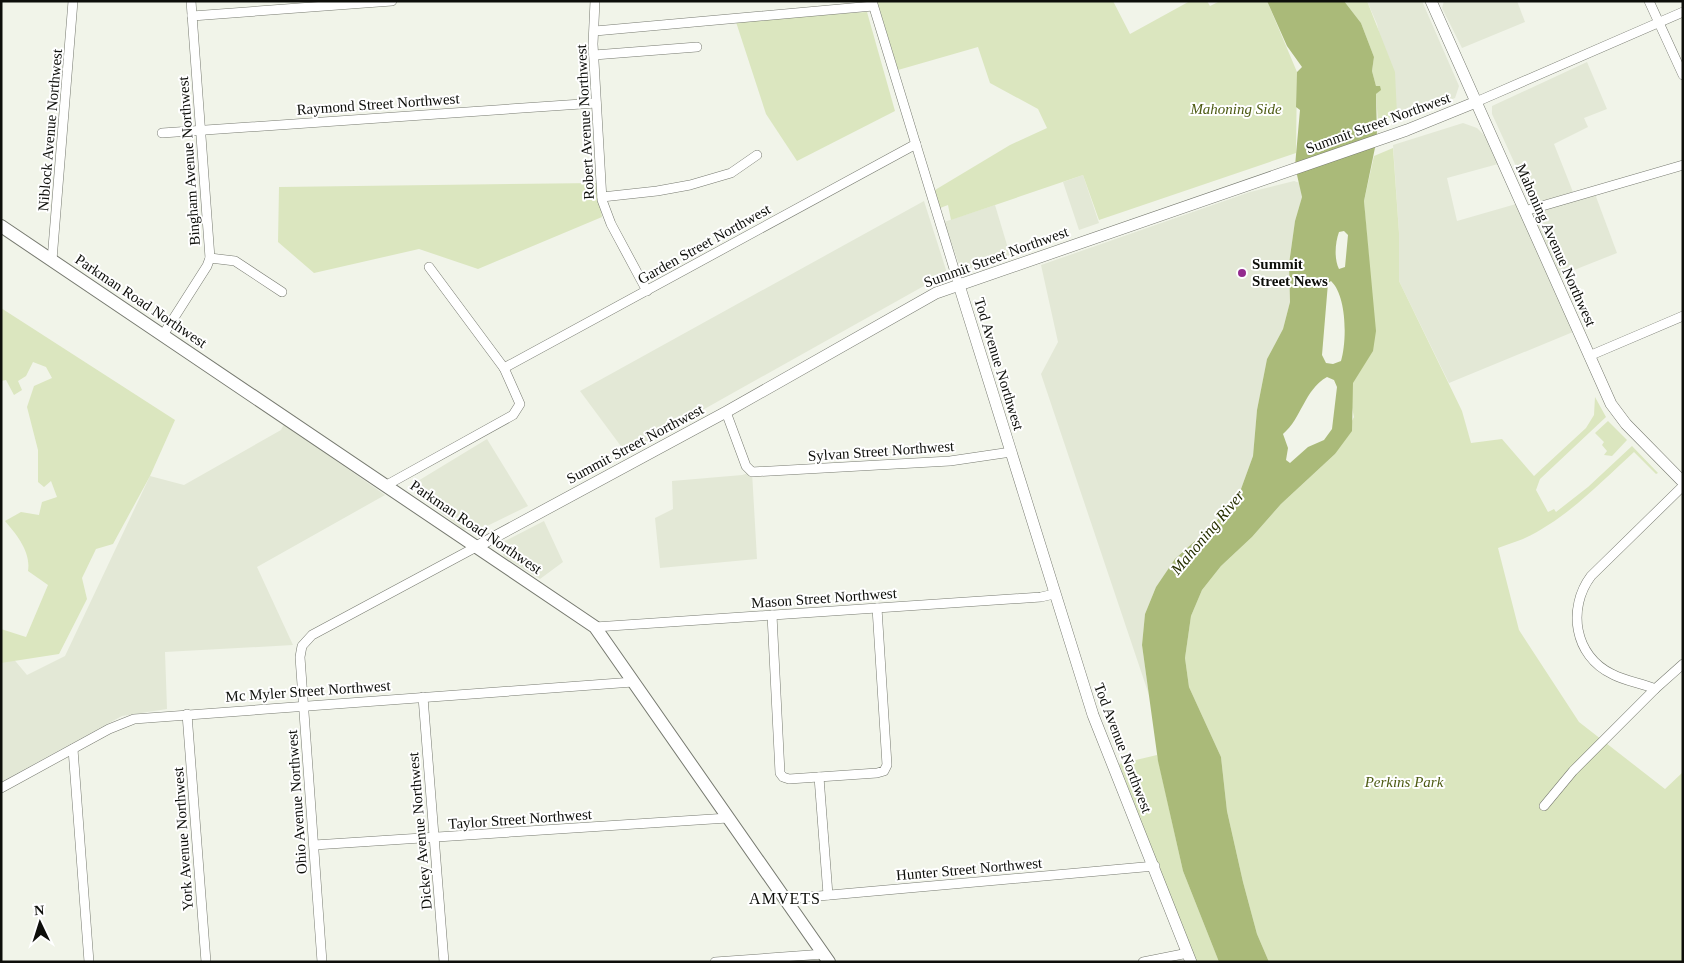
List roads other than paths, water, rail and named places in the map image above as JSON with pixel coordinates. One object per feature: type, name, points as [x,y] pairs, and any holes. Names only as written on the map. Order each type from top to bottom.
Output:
[{"type":"main road","name":"Mahoning Avenue Northwest","points":[[1431,1],[1611,404],[1619,415],[1683,482]]},
{"type":"main road","name":"Summit Street Northwest","points":[[476,546],[726,412],[924,300],[959,285],[1407,130],[1476,102]]},
{"type":"main road","name":"Parkman Road Northwest","points":[[1,226],[595,627],[826,958]]},
{"type":"main road","name":"Tod Avenue Northwest","points":[[959,285],[1093,715],[1189,957]]},
{"type":"street","name":"Niblock Avenue Northwest","points":[[52,260],[73,1]]},
{"type":"street","name":"Bingham Avenue Northwest","points":[[162,335],[207,266],[210,258],[191,1]]},
{"type":"street","points":[[192,16],[392,1]]},
{"type":"street","points":[[595,1],[595,31]]},
{"type":"street","points":[[1649,1],[1683,75]]},
{"type":"street","name":"Tod Avenue Northwest","points":[[595,31],[872,4],[959,285]]},
{"type":"street","name":"Summit Street Northwest","points":[[1476,102],[1683,12]]},
{"type":"street","name":"Robert Avenue Northwest","points":[[595,31],[596,103],[602,196],[611,224],[648,291]]},
{"type":"street","points":[[594,55],[698,47]]},
{"type":"street","name":"Raymond Street Northwest","points":[[162,133],[596,103]]},
{"type":"street","name":"Garden Street Northwest","points":[[504,368],[916,144]]},
{"type":"street","points":[[602,196],[657,191],[690,185],[731,173],[758,154]]},
{"type":"street","points":[[1525,211],[1683,165]]},
{"type":"street","points":[[210,258],[235,261],[282,292]]},
{"type":"street","points":[[385,486],[513,415],[519,406],[519,398],[504,368],[429,267]]},
{"type":"street","points":[[1589,356],[1683,316]]},
{"type":"street","name":"Sylvan Street Northwest","points":[[726,412],[746,466],[752,472],[950,461],[1011,452]]},
{"type":"street","points":[[1655,689],[1613,675],[1595,662],[1581,640],[1577,626],[1577,609],[1582,590],[1592,576],[1683,486]]},
{"type":"street","name":"Summit Street Northwest","points":[[305,641],[312,635],[476,546]]},
{"type":"street","name":"Mason Street Northwest","points":[[595,627],[1040,597],[1054,594]]},
{"type":"street","points":[[772,615],[780,773],[782,777],[789,779],[877,773],[886,768],[877,608]]},
{"type":"street","name":"Ohio Avenue Northwest","points":[[305,641],[300,657],[322,962]]},
{"type":"street","points":[[1544,806],[1573,771],[1655,689],[1683,664]]},
{"type":"street","name":"Mc Myler Street Northwest","points":[[1,788],[124,722],[151,717],[633,682]]},
{"type":"street","name":"Dickey Avenue Northwest","points":[[423,697],[444,962]]},
{"type":"street","name":"York Avenue Northwest","points":[[187,714],[206,962]]},
{"type":"street","points":[[73,749],[89,962]]},
{"type":"street","points":[[818,777],[828,895]]},
{"type":"street","name":"Taylor Street Northwest","points":[[314,845],[435,839],[728,818]]},
{"type":"street","name":"Hunter Street Northwest","points":[[785,899],[1154,866]]},
{"type":"street","points":[[1143,962],[1189,957]]},
{"type":"street","points":[[714,962],[826,958]]},
{"type":"water","name":"Mahoning River","points":[[1267,1],[1344,1],[1361,23],[1374,57],[1372,71],[1376,86],[1380,86],[1381,90],[1376,94],[1377,138],[1364,201],[1376,331],[1373,351],[1353,383],[1352,431],[1335,454],[1281,504],[1252,537],[1221,566],[1202,590],[1191,616],[1185,658],[1189,687],[1221,757],[1227,811],[1243,882],[1257,934],[1269,962],[1219,962],[1183,871],[1158,761],[1142,645],[1145,614],[1156,587],[1175,559],[1215,523],[1241,489],[1253,456],[1257,410],[1267,359],[1283,329],[1290,302],[1289,264],[1295,221],[1302,197],[1295,166],[1300,110],[1296,107],[1297,72],[1302,67],[1287,46]],"holes":[[[1344,231],[1348,235],[1345,267],[1339,269],[1336,261],[1336,246],[1339,232]],[[1331,281],[1340,297],[1345,331],[1341,361],[1333,364],[1326,363],[1322,355],[1328,283]],[[1327,377],[1334,380],[1337,387],[1332,429],[1324,440],[1308,447],[1290,463],[1286,460],[1288,448],[1283,434],[1295,420],[1313,389]]]},
{"type":"place","name":"Summit Street News","points":[[1242,273]]},
{"type":"district","name":"AMVETS","points":[[785,898]]},
{"type":"park label","name":"Mahoning Side","points":[[1236,109]]},
{"type":"park label","name":"Perkins Park","points":[[1404,782]]}]
